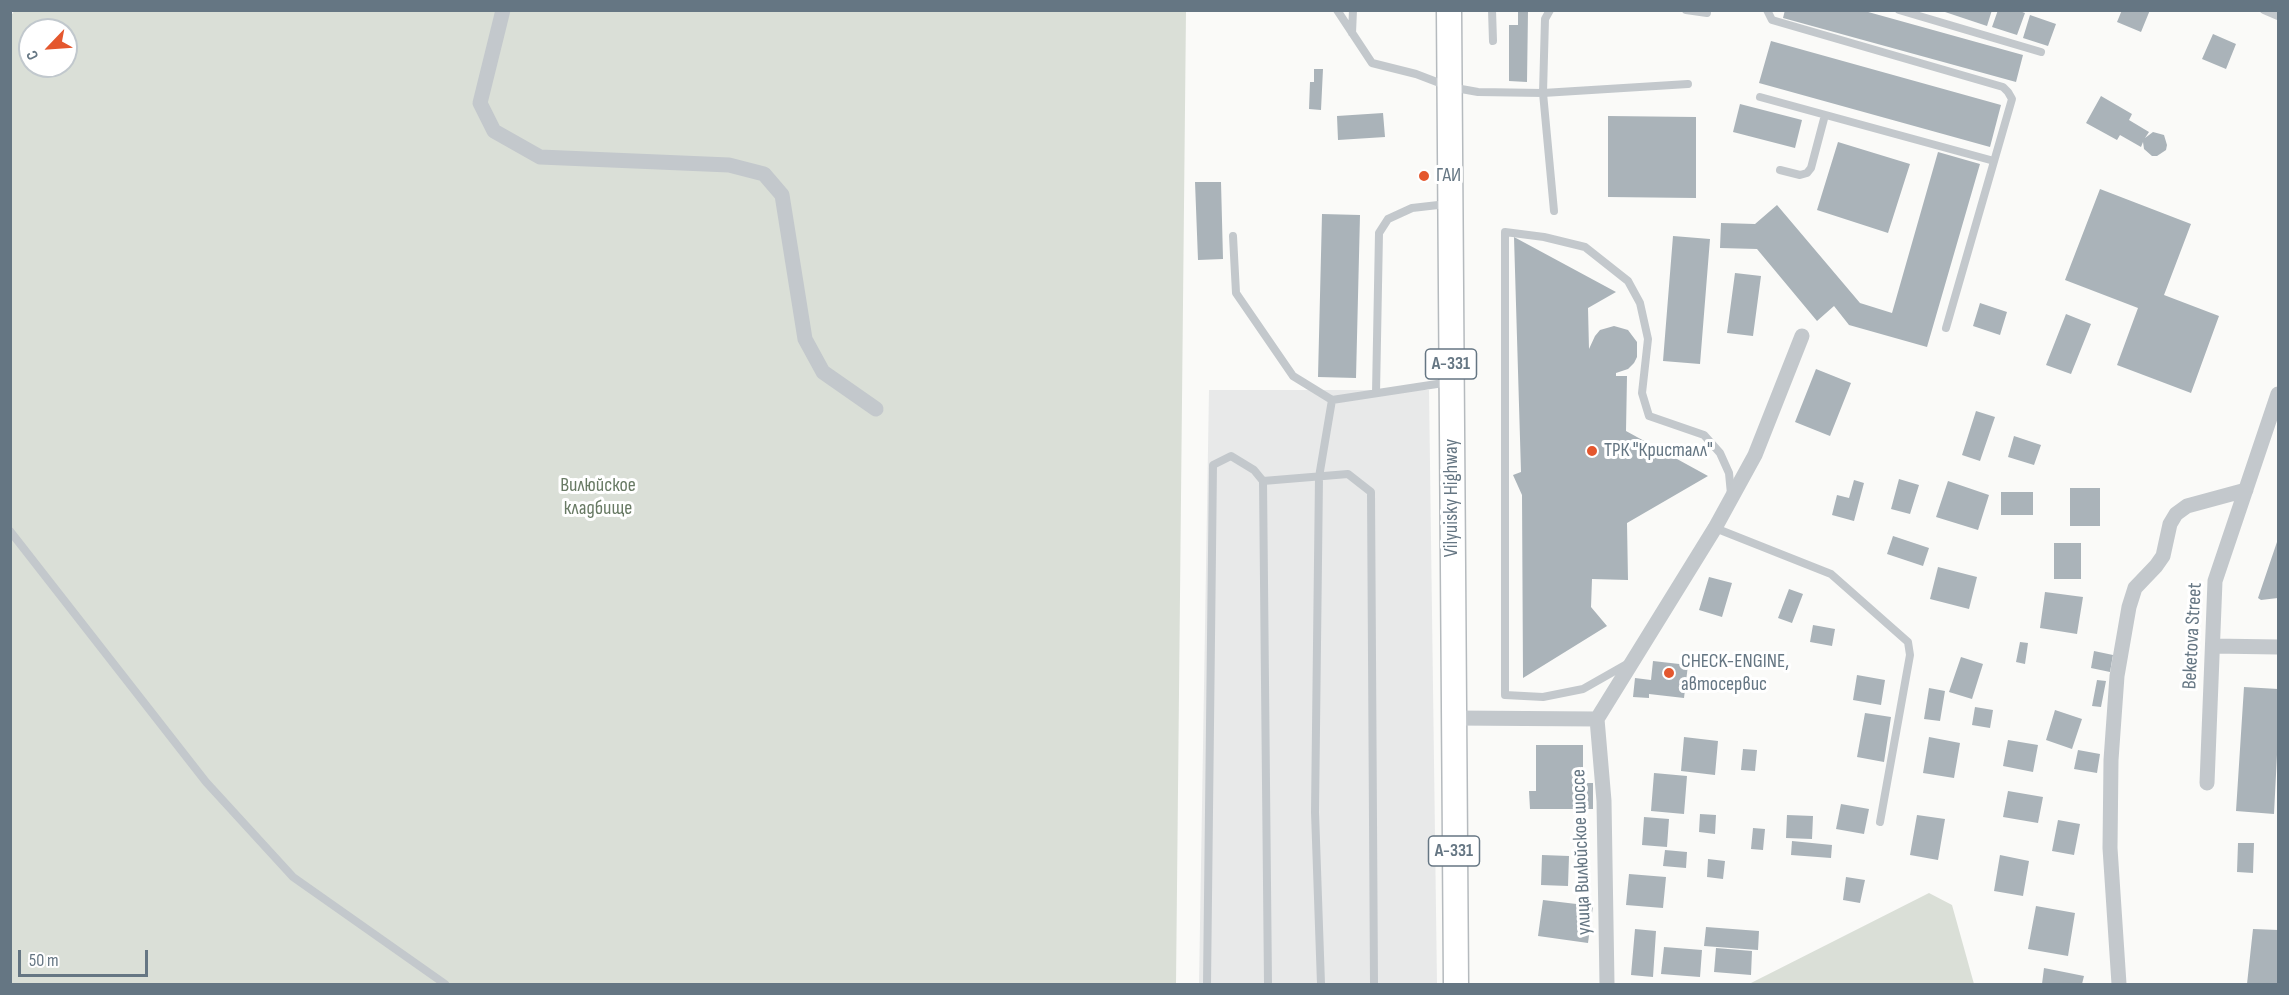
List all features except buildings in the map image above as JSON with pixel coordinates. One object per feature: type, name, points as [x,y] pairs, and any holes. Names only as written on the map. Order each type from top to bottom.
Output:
[{"type":"main road","name":"Vilyuisky Highway","points":[[1449,10],[1455,984]]},
{"type":"street","points":[[503,10],[480,103],[494,131],[540,157],[729,165],[764,174],[782,195],[805,339],[823,372],[876,410]]},
{"type":"street","points":[[1453,718],[1598,719],[1715,528],[1755,455],[1802,336]]},
{"type":"street","name":"Beketova Street","points":[[2207,783],[2215,581],[2278,394]]},
{"type":"street","points":[[2119,984],[2110,848],[2111,760],[2117,676],[2129,607],[2135,588],[2163,556],[2170,524],[2176,514],[2187,506],[2246,490]]},
{"type":"street","points":[[2213,646],[2278,647]]},
{"type":"street","name":"улица Вилюйское шоссе","points":[[1598,719],[1604,801],[1607,984]]},
{"type":"lane","points":[[1337,10],[1372,63],[1416,74],[1450,87],[1478,92],[1543,93],[1688,84]]},
{"type":"lane","points":[[1352,33],[1353,10]]},
{"type":"lane","points":[[1492,10],[1493,41]]},
{"type":"lane","points":[[1550,10],[1545,19],[1543,93],[1554,211]]},
{"type":"lane","points":[[1686,10],[1707,13]]},
{"type":"lane","points":[[1767,10],[1772,20],[2003,87],[2012,99],[1946,328]]},
{"type":"lane","points":[[1899,10],[2041,52]]},
{"type":"lane","points":[[2264,10],[2278,16]]},
{"type":"lane","points":[[1760,97],[1994,160]]},
{"type":"lane","points":[[1780,170],[1800,175],[1811,168],[1825,115]]},
{"type":"lane","points":[[1376,393],[1379,233],[1388,219],[1412,208],[1450,203]]},
{"type":"lane","points":[[1635,659],[1583,689],[1543,697],[1505,695],[1505,232],[1544,237],[1585,247],[1628,281],[1640,303],[1648,339],[1642,393],[1649,416],[1704,435],[1720,453],[1729,473],[1731,499]]},
{"type":"lane","points":[[1233,236],[1236,293],[1293,376],[1332,400],[1452,382]]},
{"type":"lane","points":[[1321,984],[1316,812],[1319,477],[1332,400]]},
{"type":"lane","points":[[1207,984],[1213,465],[1231,456],[1254,470],[1263,481],[1268,984]]},
{"type":"lane","points":[[1263,481],[1348,474],[1371,492],[1374,984]]},
{"type":"lane","points":[[1715,528],[1831,574],[1908,642],[1910,655],[1881,822]]},
{"type":"lane","points":[[10,531],[206,782],[293,877],[445,984]]},
{"type":"shaded area","points":[[1209,390],[1429,390],[1437,984],[1199,984]]},
{"type":"green space","name":"Вилюйское кладбище","points":[[15,10],[1186,11],[1176,984],[11,984],[10,17]]},
{"type":"green space","points":[[1929,893],[1952,905],[1974,984],[1749,984]]},
{"type":"place","name":"ГАИ","points":[[1424,176]]},
{"type":"place","name":"ТРК \"Кристалл\"","points":[[1592,451]]},
{"type":"place","name":"CHECK-ENGINE, автосервис","points":[[1669,673]]}]
